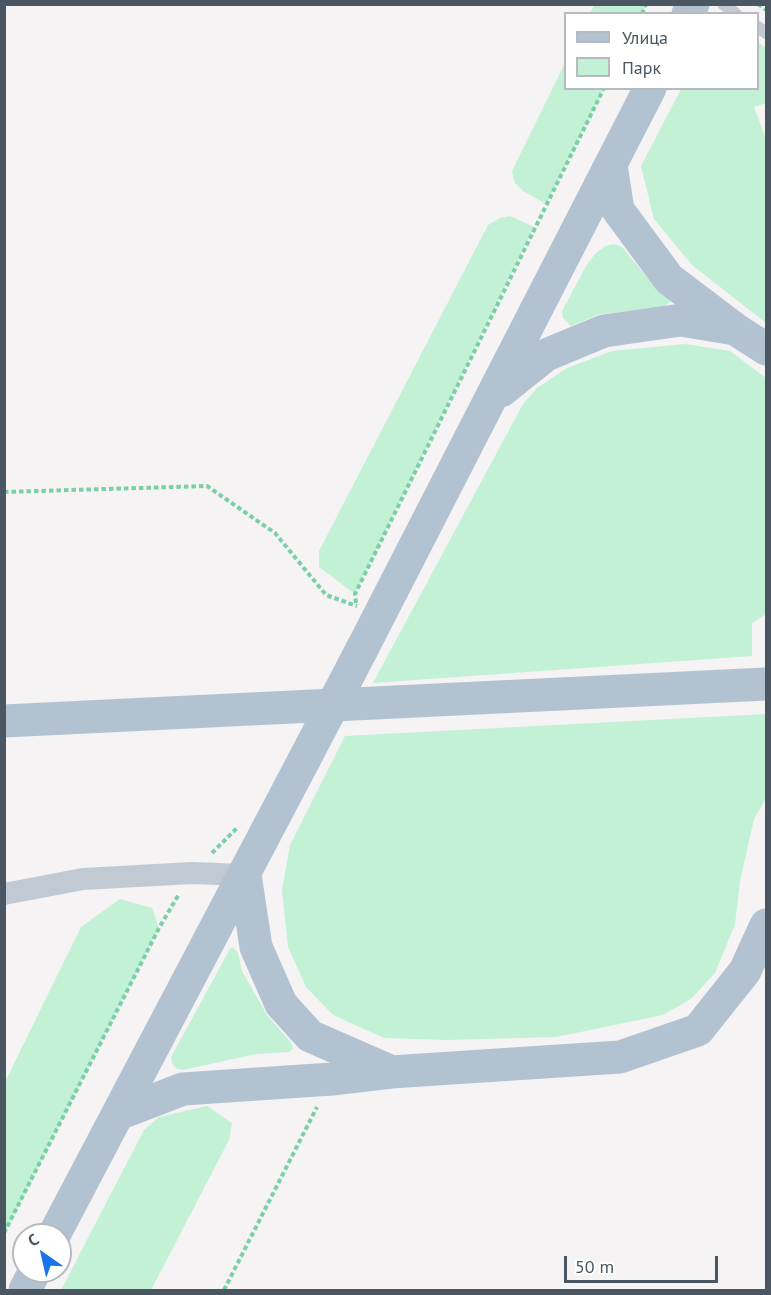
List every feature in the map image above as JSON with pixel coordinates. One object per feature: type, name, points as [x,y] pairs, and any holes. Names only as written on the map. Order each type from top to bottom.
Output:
[{"type":"main road","points":[[60,1223],[362,649],[367,612],[491,400],[649,90]]},
{"type":"main road","points":[[611,165],[618,210],[669,279],[766,350]]},
{"type":"main road","points":[[491,400],[546,355],[603,331],[681,320],[735,329]]},
{"type":"main road","points":[[4,721],[766,684]]},
{"type":"main road","points":[[245,875],[256,947],[281,1004],[310,1036],[391,1072]]},
{"type":"main road","points":[[118,1114],[183,1089],[620,1057],[698,1030],[745,971],[766,925]]},
{"type":"street","points":[[4,894],[83,879],[192,873],[245,875]]},
{"type":"path","points":[[758,4],[766,10]]},
{"type":"path","points":[[362,649],[367,612],[355,594],[603,90]]},
{"type":"path","points":[[4,492],[207,486],[274,533],[326,595],[367,612]]},
{"type":"path","points":[[4,1233],[159,928],[192,873],[240,825]]},
{"type":"path","points":[[224,1290],[332,1079]]},
{"type":"green space","points":[[595,4],[646,4],[642,12],[591,12]]},
{"type":"green space","points":[[759,43],[766,48],[766,103],[754,107],[766,139],[766,323],[692,265],[654,219],[641,166],[680,90],[759,90]]},
{"type":"green space","points":[[564,65],[564,90],[603,90],[546,204],[523,191],[515,183],[512,171]]},
{"type":"green space","points":[[510,216],[534,227],[355,594],[319,567],[319,551],[488,225],[500,218]]},
{"type":"green space","points":[[614,244],[622,247],[651,282],[671,301],[665,306],[597,315],[571,326],[563,318],[562,311],[595,254],[605,246]]},
{"type":"green space","points":[[685,344],[730,351],[766,378],[766,614],[752,623],[752,656],[373,683],[523,404],[537,388],[567,368],[612,351]]},
{"type":"green space","points":[[766,714],[766,798],[754,819],[740,881],[735,924],[715,973],[691,999],[663,1015],[556,1037],[447,1040],[384,1038],[333,1015],[306,987],[288,947],[282,890],[290,845],[345,736]]},
{"type":"green space","points":[[120,899],[152,908],[159,928],[5,1233],[5,1082],[81,927]]},
{"type":"green space","points":[[233,947],[238,953],[242,971],[267,1015],[292,1044],[293,1049],[289,1052],[256,1054],[183,1070],[177,1069],[172,1064],[171,1057]]},
{"type":"green space","points":[[207,1106],[232,1123],[229,1140],[151,1290],[61,1290],[65,1283],[72,1283],[72,1269],[144,1130],[159,1117]]}]
